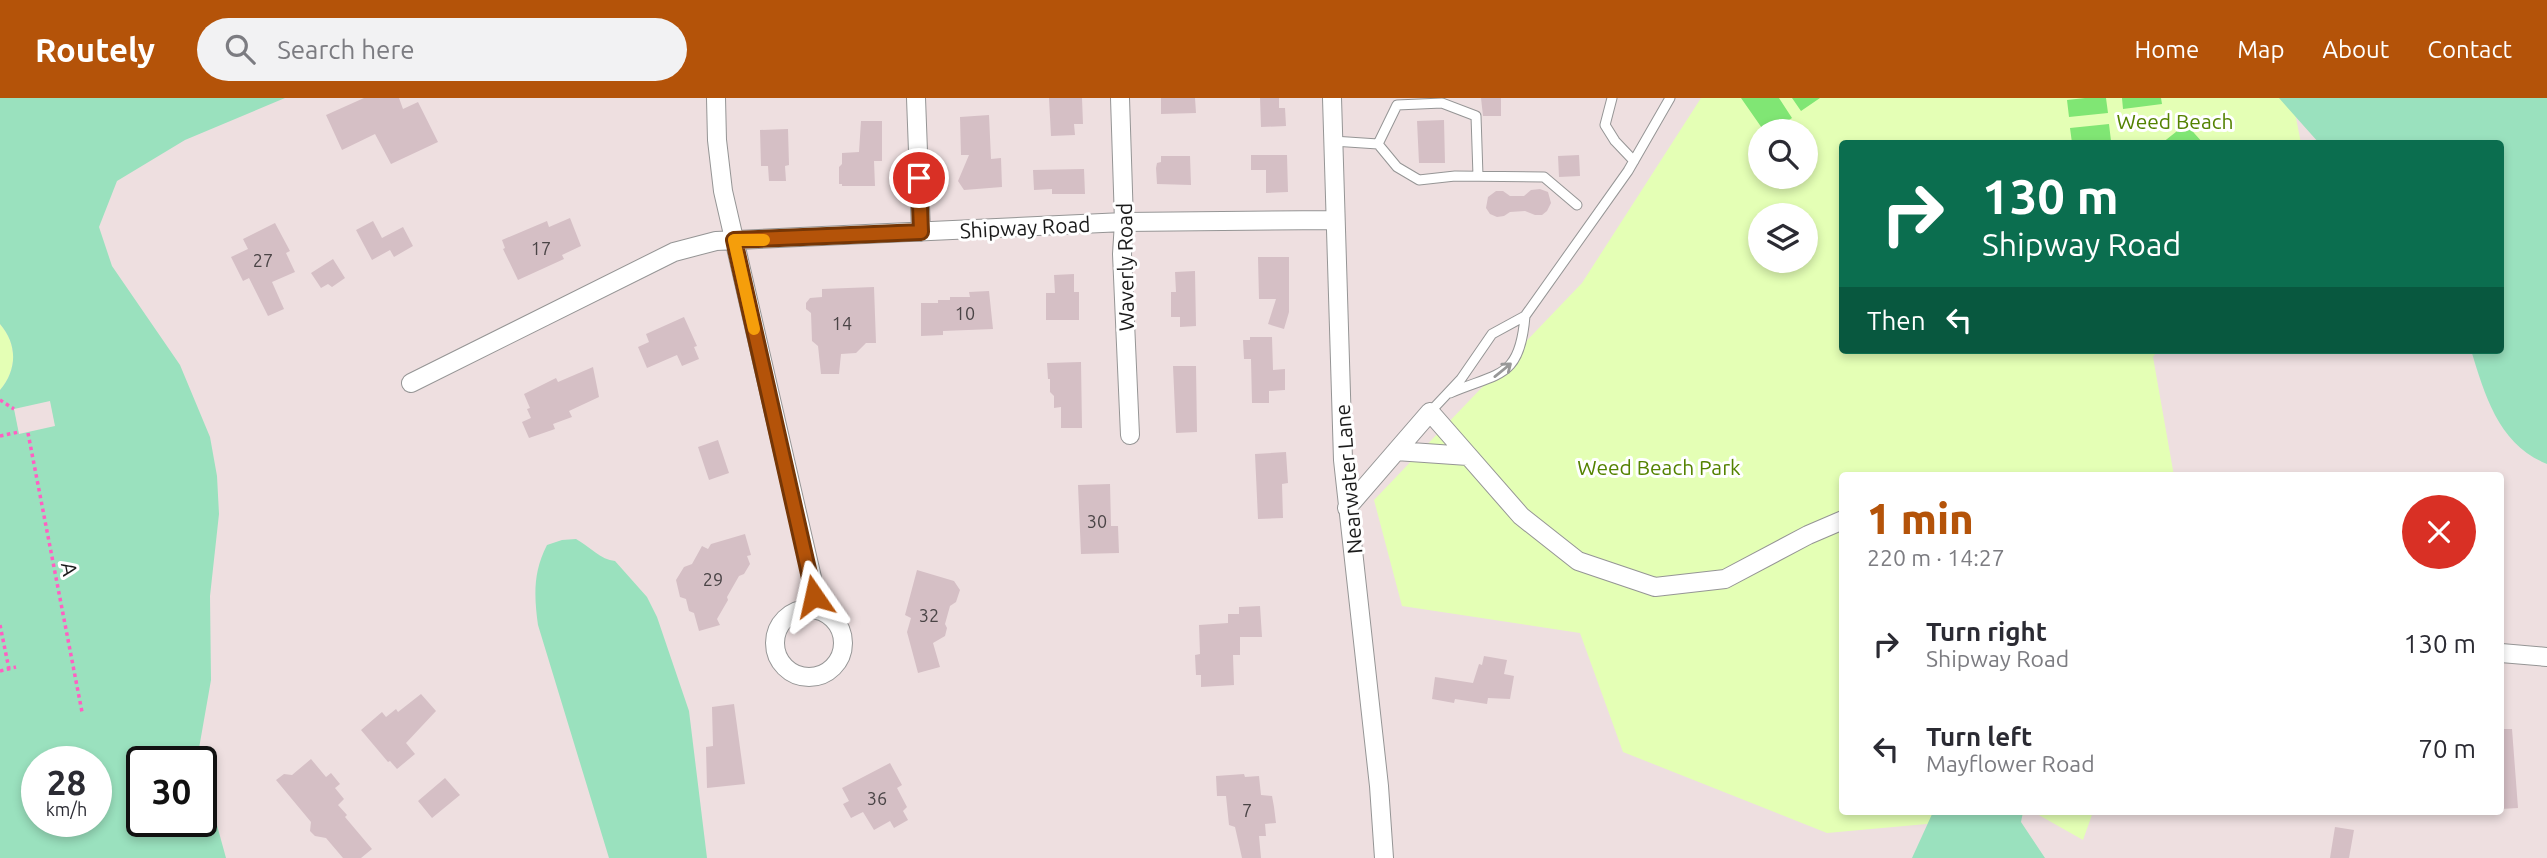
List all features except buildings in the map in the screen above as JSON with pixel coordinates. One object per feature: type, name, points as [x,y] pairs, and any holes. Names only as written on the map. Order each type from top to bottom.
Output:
[{"type":"street","points":[[716,98],[723,191],[813,582],[816,610]]},
{"type":"street","points":[[916,98],[921,232]]},
{"type":"street","name":"Waverly Road","points":[[1120,98],[1124,222],[1122,254],[1130,435]]},
{"type":"street","name":"Nearwater Lane","points":[[1332,98],[1343,460],[1379,786],[1384,858]]},
{"type":"street","name":"Shipway Road","points":[[411,383],[674,252],[716,241],[1124,222],[1335,220]]},
{"type":"street","points":[[1347,508],[1430,412],[1521,516],[1578,561],[1655,587],[1725,579],[1839,522]]},
{"type":"street","points":[[1396,452],[1468,456]]},
{"type":"street","points":[[2504,653],[2547,657]]},
{"type":"lane","points":[[1612,98],[1607,107],[1605,125],[1615,141],[1634,161]]},
{"type":"lane","points":[[1430,412],[1448,394],[1492,334],[1525,316],[1634,161],[1670,98]]},
{"type":"lane","points":[[1378,145],[1397,106],[1442,103],[1476,116],[1478,176]]},
{"type":"lane","points":[[1333,141],[1378,145],[1397,166],[1419,180],[1478,176],[1544,177],[1577,205]]},
{"type":"lane","points":[[1448,394],[1499,376],[1510,366],[1518,355],[1525,316]]},
{"type":"path","points":[[0,400],[14,409]]},
{"type":"path","points":[[0,436],[19,432]]},
{"type":"path","name":"A","points":[[28,433],[82,712]]},
{"type":"path","points":[[0,625],[9,669]]},
{"type":"path","points":[[0,671],[16,667]]},
{"type":"green space","name":"Weed Beach Park","points":[[1701,98],[2292,98],[2300,140],[1839,140],[1839,354],[2155,354],[2153,357],[2173,472],[1839,472],[1839,815],[2026,815],[1827,833],[1623,752],[1580,633],[1402,606],[1374,500],[1582,283]]},
{"type":"green space","points":[[1741,98],[1779,98],[1792,118],[1791,119],[1756,119]]},
{"type":"green space","points":[[1792,98],[1820,98],[1801,111]]},
{"type":"green space","points":[[2106,98],[2108,113],[2069,117],[2067,100]]},
{"type":"green space","points":[[2122,98],[2161,98],[2162,104],[2123,109]]},
{"type":"green space","points":[[2109,124],[2111,140],[2072,140],[2070,128]]},
{"type":"green space","points":[[2186,124],[2200,140],[2166,140]]},
{"type":"green space","points":[[0,324],[10,340],[13,357],[10,374],[0,390]]},
{"type":"green space","name":"Weed Beach Park","points":[[2039,815],[2092,815],[2083,840]]},
{"type":"shaded area","points":[[0,98],[285,98],[185,140],[117,181],[99,227],[112,266],[180,365],[210,437],[217,476],[219,514],[210,596],[211,680],[199,746],[126,746],[126,837],[217,837],[217,825],[226,858],[0,858],[0,390],[10,374],[13,357],[6,332],[0,324]]},
{"type":"shaded area","points":[[2279,98],[2547,98],[2547,464],[2531,456],[2506,432],[2482,385],[2472,354],[2504,354],[2504,140],[2316,140]]},
{"type":"shaded area","points":[[576,539],[600,555],[615,561],[647,597],[657,617],[689,711],[707,858],[609,858],[538,625],[535,594],[542,555],[547,545]]},
{"type":"shaded area","points":[[1932,815],[2022,815],[2021,822],[2045,858],[1912,858]]},
{"type":"pier","points":[[50,401],[55,426],[19,434],[14,409]]},
{"type":"slow traffic","points":[[754,329],[734,240],[764,240]]},
{"type":"route","points":[[814,596],[734,240],[921,232],[919,178]]},
{"type":"park label","name":"Weed Beach","points":[[2175,121]]}]
